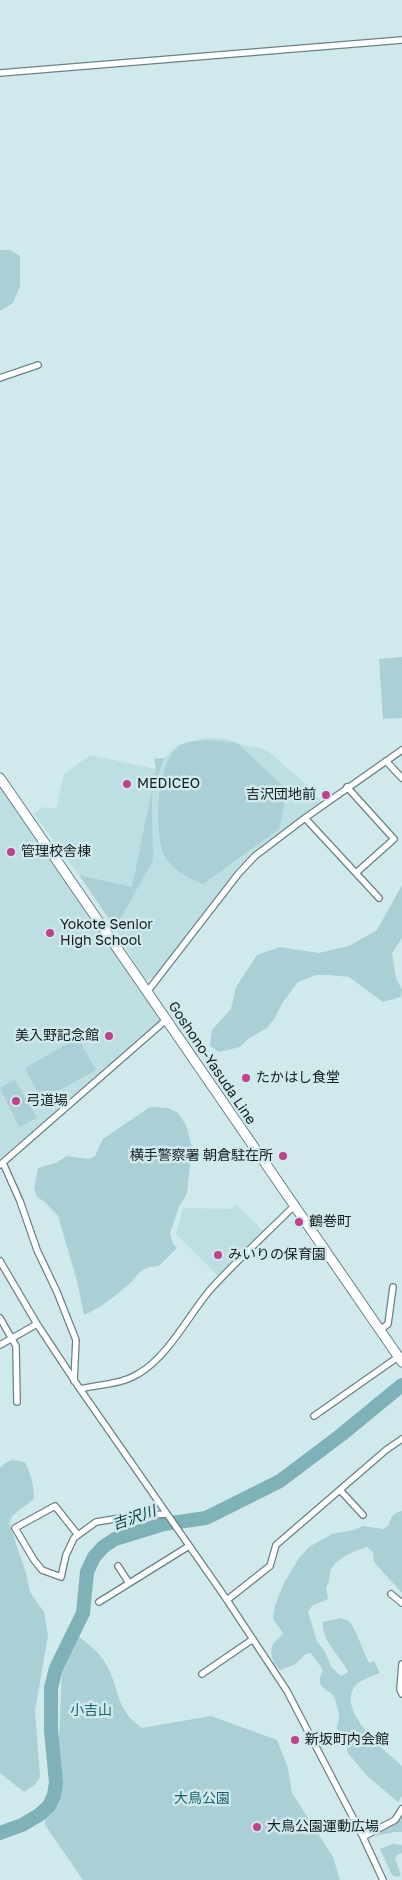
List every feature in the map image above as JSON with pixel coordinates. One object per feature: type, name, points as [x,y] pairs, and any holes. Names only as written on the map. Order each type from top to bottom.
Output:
[{"type":"main road","name":"Goshono-Yasuda Line","points":[[0,778],[400,1359]]},
{"type":"street","points":[[0,73],[402,40]]},
{"type":"street","points":[[0,378],[38,364]]},
{"type":"street","points":[[147,992],[239,873],[255,856],[347,787],[402,750]]},
{"type":"street","points":[[386,761],[402,778]]},
{"type":"street","points":[[347,787],[394,839],[356,873]]},
{"type":"street","points":[[305,818],[379,898]]},
{"type":"street","points":[[74,1380],[76,1340],[57,1292],[37,1250],[20,1201],[1,1164],[166,1020]]},
{"type":"street","points":[[80,1389],[128,1380],[141,1373],[160,1355],[210,1291],[294,1206]]},
{"type":"street","points":[[0,1261],[37,1324],[80,1389],[227,1600],[287,1691],[364,1837],[383,1880]]},
{"type":"street","points":[[380,1330],[388,1324],[393,1288]]},
{"type":"street","points":[[0,1318],[16,1346],[17,1402]]},
{"type":"street","points":[[0,1345],[37,1324]]},
{"type":"street","points":[[314,1416],[400,1359]]},
{"type":"street","points":[[227,1600],[270,1566],[276,1545],[386,1450],[402,1439]]},
{"type":"street","points":[[340,1490],[362,1515]]},
{"type":"street","points":[[78,1535],[55,1506],[15,1528],[42,1570],[61,1576],[66,1555],[74,1538],[96,1522],[166,1514]]},
{"type":"street","points":[[99,1602],[188,1546]]},
{"type":"street","points":[[118,1566],[129,1583]]},
{"type":"street","points":[[391,1594],[402,1603]]},
{"type":"street","points":[[202,1674],[252,1639]]},
{"type":"street","points":[[402,1664],[400,1689],[402,1694]]},
{"type":"street","points":[[364,1837],[395,1820],[402,1809]]},
{"type":"shaded area","name":"Yokote Senior High School","points":[[205,738],[228,739],[240,744],[265,749],[307,785],[321,801],[253,852],[237,868],[154,977],[146,980],[115,928],[153,861],[152,794],[164,758],[178,745]]},
{"type":"shaded area","points":[[90,755],[156,769],[132,887],[79,875],[34,814],[44,807],[56,809],[64,774]]},
{"type":"shaded area","name":"Yokote Senior High School","points":[[0,787],[160,1020],[0,1160]]},
{"type":"shaded area","name":"みいりの保育園","points":[[236,1204],[263,1231],[218,1276],[176,1234],[183,1208],[231,1209]]},
{"type":"green space","points":[[0,250],[10,250],[20,256],[20,286],[13,303],[0,311]]},
{"type":"green space","points":[[402,657],[402,718],[383,719],[379,659]]},
{"type":"green space","points":[[206,740],[237,743],[287,790],[279,829],[203,884],[181,873],[167,860],[161,844],[158,815],[161,783],[170,757],[183,744]]},
{"type":"green space","points":[[164,758],[152,794],[153,861],[115,928],[79,875],[132,887],[156,769],[154,759]]},
{"type":"green space","points":[[402,885],[402,938],[392,953],[396,978],[402,990],[401,997],[383,1002],[349,977],[316,975],[298,982],[267,1028],[248,1039],[240,1047],[219,1052],[210,1046],[212,1030],[231,1009],[236,987],[257,955],[280,947],[319,953],[349,946],[377,930]]},
{"type":"green space","points":[[78,1038],[96,1070],[42,1100],[25,1068]]},
{"type":"green space","name":"弓道場","points":[[15,1080],[37,1118],[19,1127],[0,1088]]},
{"type":"green space","points":[[150,1107],[168,1108],[178,1113],[186,1125],[192,1147],[187,1193],[179,1207],[170,1233],[173,1244],[177,1248],[159,1266],[143,1270],[112,1298],[84,1315],[77,1281],[58,1216],[45,1202],[37,1197],[34,1188],[38,1168],[56,1163],[67,1156],[89,1159],[95,1156],[103,1139]]},
{"type":"green space","points":[[12,1460],[25,1462],[32,1480],[34,1499],[13,1515],[9,1523],[26,1573],[30,1592],[44,1612],[48,1635],[35,1711],[40,1777],[35,1785],[24,1792],[0,1773],[0,1468]]},
{"type":"green space","points":[[402,1511],[402,1593],[374,1562],[373,1552],[367,1547],[351,1553],[335,1564],[330,1573],[326,1588],[328,1599],[312,1606],[308,1612],[317,1641],[325,1652],[332,1668],[341,1676],[348,1672],[328,1642],[323,1629],[323,1622],[340,1618],[349,1621],[369,1663],[374,1661],[380,1673],[363,1680],[355,1686],[351,1696],[352,1707],[357,1719],[365,1730],[402,1766],[402,1796],[398,1802],[367,1776],[347,1752],[347,1734],[337,1730],[339,1717],[334,1696],[324,1689],[321,1684],[320,1678],[323,1670],[311,1653],[306,1654],[294,1665],[280,1670],[273,1661],[271,1650],[274,1643],[283,1633],[273,1619],[275,1605],[284,1583],[299,1558],[309,1547],[332,1534],[354,1530],[363,1526],[383,1529],[389,1525],[394,1514]]},
{"type":"green space","name":"大鳥公園","points":[[79,1637],[93,1648],[104,1661],[124,1709],[134,1722],[142,1728],[211,1716],[277,1740],[288,1768],[292,1793],[333,1857],[340,1880],[83,1880],[45,1825],[45,1818],[54,1806],[60,1783],[59,1738],[62,1675],[65,1656],[71,1644]]},
{"type":"green space","points":[[402,1816],[402,1832],[376,1836],[376,1834],[396,1823]]},
{"type":"green space","points":[[393,1844],[402,1845],[402,1853],[397,1855],[395,1859],[401,1875],[398,1877],[393,1876],[391,1873],[380,1849]]},
{"type":"waterway","name":"吉沢川","points":[[0,1833],[22,1825],[39,1815],[49,1806],[54,1795],[56,1783],[51,1730],[51,1688],[56,1668],[83,1613],[87,1572],[94,1557],[103,1547],[115,1539],[164,1524],[206,1518],[280,1481],[341,1435],[402,1385]]},
{"type":"place","name":"MEDICEO","points":[[127,784]]},
{"type":"place","name":"吉沢団地前","points":[[326,795]]},
{"type":"place","name":"管理校舎棟","points":[[11,852]]},
{"type":"place","name":"Yokote Senior High School","points":[[50,933]]},
{"type":"place","name":"美入野記念館","points":[[109,1036]]},
{"type":"place","name":"たかはし食堂","points":[[246,1078]]},
{"type":"place","name":"弓道場","points":[[16,1101]]},
{"type":"place","name":"横手警察署 朝倉駐在所","points":[[283,1156]]},
{"type":"place","name":"鶴巻町","points":[[299,1222]]},
{"type":"place","name":"みいりの保育園","points":[[218,1255]]},
{"type":"place","name":"新坂町内会館","points":[[295,1740]]},
{"type":"place","name":"大鳥公園運動広場","points":[[257,1827]]},
{"type":"park label","name":"小吉山","points":[[91,1711]]}]
